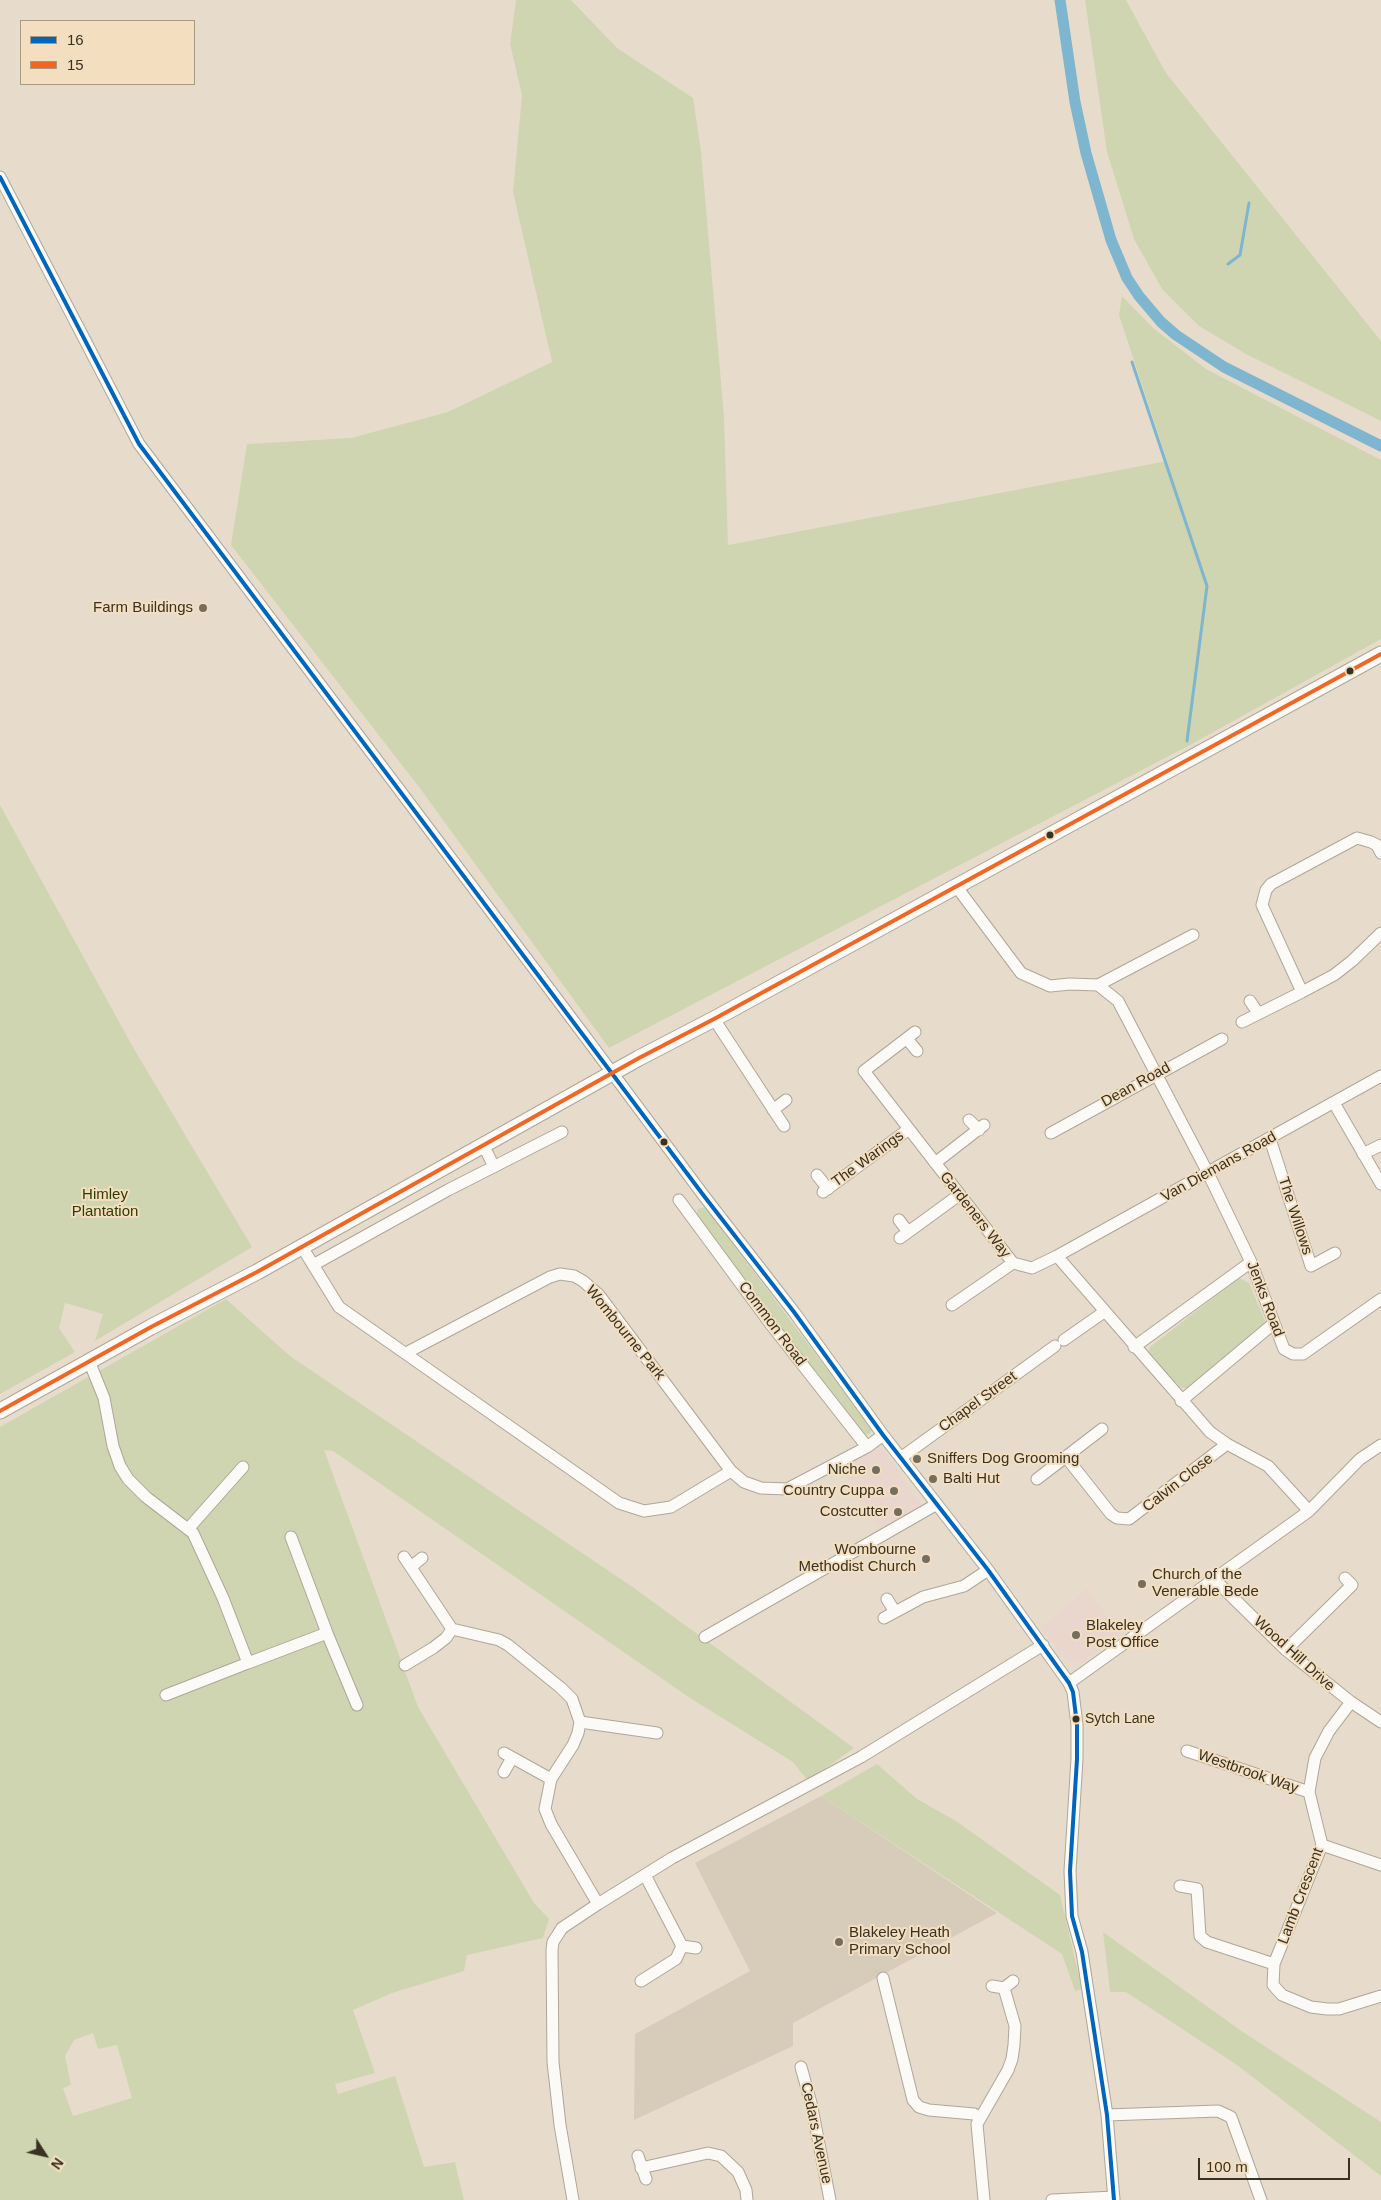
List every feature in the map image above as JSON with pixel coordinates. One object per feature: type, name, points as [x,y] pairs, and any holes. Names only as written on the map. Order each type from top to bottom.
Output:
[{"type":"main road","points":[[0,1411],[302,1247],[483,1144],[1381,654]]},
{"type":"street","name":"Common Road","points":[[0,177],[139,444],[704,1196],[794,1312],[883,1436],[902,1457],[988,1570],[1069,1683],[1073,1692],[1077,1726],[1070,1871],[1072,1916],[1082,1952],[1107,2115],[1114,2198]]},
{"type":"street","points":[[1302,992],[1264,912],[1262,904],[1266,890],[1271,884],[1357,838],[1377,845],[1381,853]]},
{"type":"street","points":[[956,886],[1021,973],[1050,986],[1070,984],[1098,985],[1193,935]]},
{"type":"street","points":[[1242,1022],[1334,975],[1352,961],[1381,933]]},
{"type":"street","name":"Jenks Road","points":[[1098,985],[1118,1001],[1208,1173],[1251,1262],[1273,1324],[1284,1348],[1293,1354],[1303,1354],[1381,1299]]},
{"type":"street","points":[[1250,1001],[1258,1013]]},
{"type":"street","points":[[714,1019],[784,1126]]},
{"type":"street","name":"Gardeners Way","points":[[917,1052],[911,1036],[864,1071],[1013,1263],[1032,1268],[1057,1256]]},
{"type":"street","name":"Dean Road","points":[[1051,1133],[1222,1039]]},
{"type":"street","name":"Van Diemans Road","points":[[1057,1256],[1381,1076]]},
{"type":"street","points":[[773,1110],[786,1100]]},
{"type":"street","points":[[1334,1103],[1380,1182]]},
{"type":"street","points":[[935,1163],[982,1128],[970,1120]]},
{"type":"street","name":"The Warings","points":[[817,1175],[825,1190],[909,1129]]},
{"type":"street","points":[[313,1265],[448,1190],[562,1132]]},
{"type":"street","name":"The Willows","points":[[1270,1139],[1311,1266],[1335,1254]]},
{"type":"street","points":[[483,1144],[494,1167]]},
{"type":"street","points":[[1363,1154],[1381,1144]]},
{"type":"street","points":[[899,1220],[904,1235],[960,1195]]},
{"type":"street","points":[[687,1210],[704,1196]]},
{"type":"street","name":"Common Road","points":[[679,1200],[867,1447]]},
{"type":"street","points":[[302,1247],[340,1307],[620,1503],[644,1511],[672,1507],[731,1471]]},
{"type":"street","points":[[1057,1256],[1134,1347],[1210,1432],[1268,1466],[1309,1511]]},
{"type":"street","points":[[1134,1347],[1251,1262]]},
{"type":"street","points":[[952,1305],[1013,1263]]},
{"type":"street","name":"Wombourne Park","points":[[406,1353],[550,1277],[560,1274],[574,1276],[583,1281],[598,1295],[731,1471],[744,1482],[753,1486],[770,1489],[787,1489],[867,1447],[883,1436]]},
{"type":"street","name":"Chapel Street","points":[[902,1457],[1104,1312]]},
{"type":"street","points":[[1181,1400],[1273,1324]]},
{"type":"street","points":[[89,1361],[104,1398],[113,1446],[120,1466],[128,1479],[146,1497],[193,1534],[203,1550],[248,1663]]},
{"type":"street","points":[[1037,1479],[1102,1429]]},
{"type":"street","name":"Calvin Close","points":[[1066,1457],[1111,1514],[1117,1518],[1129,1519],[1228,1444]]},
{"type":"street","points":[[1069,1683],[1309,1511],[1360,1459],[1381,1445]]},
{"type":"street","points":[[188,1529],[242,1467]]},
{"type":"street","points":[[722,1642],[710,1634],[936,1504]]},
{"type":"street","points":[[291,1537],[327,1633],[357,1705]]},
{"type":"street","points":[[422,1558],[408,1561],[452,1629],[499,1640],[521,1653],[568,1694],[576,1708],[580,1722],[573,1745],[551,1780],[545,1809],[551,1824],[598,1904]]},
{"type":"street","points":[[884,1618],[923,1597],[956,1589],[988,1570]]},
{"type":"street","points":[[1286,1650],[1352,1585],[1345,1578]]},
{"type":"street","name":"Wood Hill Drive","points":[[1214,1579],[1286,1650],[1351,1702],[1381,1722]]},
{"type":"street","points":[[887,1599],[895,1612]]},
{"type":"street","points":[[405,1665],[433,1648],[446,1638],[452,1629]]},
{"type":"street","points":[[166,1695],[327,1633]]},
{"type":"street","points":[[574,2200],[560,2125],[553,2062],[552,1950],[553,1942],[562,1928],[672,1858],[861,1757],[1043,1645]]},
{"type":"street","name":"Lamb Crescent","points":[[1351,1702],[1329,1732],[1315,1758],[1309,1792],[1322,1845],[1274,1964],[1274,1985],[1282,1995],[1311,2007],[1339,2009],[1381,1996]]},
{"type":"street","points":[[580,1722],[657,1732]]},
{"type":"street","name":"Westbrook Way","points":[[1188,1751],[1309,1792]]},
{"type":"street","points":[[504,1772],[508,1755],[551,1780]]},
{"type":"street","points":[[1322,1845],[1381,1866]]},
{"type":"street","points":[[645,1875],[682,1946]]},
{"type":"street","points":[[1180,1886],[1197,1889],[1200,1936],[1207,1942],[1274,1964]]},
{"type":"street","points":[[682,1946],[696,1948]]},
{"type":"street","points":[[641,1981],[676,1959],[682,1946]]},
{"type":"street","points":[[883,1978],[913,2100],[919,2107],[930,2110],[974,2114],[980,2118]]},
{"type":"street","points":[[984,2200],[977,2124],[1012,2059],[1015,2026],[1003,1985]]},
{"type":"street","name":"Cedars Avenue","points":[[801,2067],[811,2104],[830,2200]]},
{"type":"street","points":[[1107,2115],[1218,2111],[1231,2117],[1262,2200]]},
{"type":"street","points":[[641,2168],[708,2153],[721,2156],[738,2172],[746,2190],[747,2200]]},
{"type":"street","points":[[638,2156],[646,2179]]},
{"type":"street","points":[[1052,2200],[1114,2198]]},
{"type":"shaded area","points":[[881,1447],[922,1505],[880,1530],[840,1467]]},
{"type":"shaded area","points":[[1087,1589],[1121,1634],[1082,1663],[1073,1663],[1065,1659],[1040,1628]]},
{"type":"shaded area","name":"Blakeley Heath Primary School","points":[[821,1796],[997,1913],[793,2023],[793,2046],[634,2120],[635,2034],[750,1971],[695,1863]]},
{"type":"green space","points":[[516,0],[571,0],[617,48],[693,98],[701,151],[724,417],[728,545],[1167,461],[1119,315],[1122,296],[1153,328],[1206,369],[1381,460],[1381,639],[1190,745],[609,1048],[419,787],[231,545],[247,444],[351,438],[448,412],[552,362],[513,192],[522,95],[510,44]]},
{"type":"green space","points":[[1085,0],[1126,0],[1166,73],[1381,341],[1381,421],[1246,354],[1199,326],[1162,289],[1134,239],[1107,152]]},
{"type":"green space","name":"Himley Plantation","points":[[0,805],[134,1049],[252,1247],[95,1341],[103,1314],[65,1303],[59,1328],[75,1352],[0,1394]]},
{"type":"green space","points":[[705,1207],[872,1429],[870,1433],[865,1435],[696,1215],[698,1209]]},
{"type":"green space","points":[[1239,1278],[1249,1283],[1266,1323],[1188,1388],[1181,1388],[1148,1353],[1150,1347]]},
{"type":"green space","points":[[226,1299],[290,1356],[634,1588],[854,1748],[808,1781],[793,1762],[690,1698],[333,1451],[324,1450],[418,1707],[534,1903],[549,1919],[543,1938],[467,1955],[464,1971],[392,1993],[353,2010],[375,2073],[335,2084],[338,2094],[395,2076],[424,2167],[455,2162],[464,2200],[0,2200],[0,1427]],"holes":[[[93,2033],[98,2049],[117,2045],[132,2098],[73,2116],[63,2088],[71,2085],[65,2056],[74,2040]]]},
{"type":"green space","points":[[877,1764],[917,1799],[956,1821],[1060,1895],[1082,1989],[1075,1991],[1062,1954],[821,1796]]},
{"type":"green space","points":[[1103,1932],[1243,2032],[1381,2122],[1381,2176],[1237,2065],[1126,1992],[1110,1992]]},
{"type":"waterway","points":[[1060,0],[1075,102],[1086,153],[1111,240],[1127,278],[1139,296],[1161,322],[1176,335],[1224,367],[1381,446]]},
{"type":"waterway","points":[[1228,264],[1240,255],[1249,203]]},
{"type":"waterway","points":[[1132,362],[1207,586],[1187,741]]},
{"type":"transit line","name":"16","points":[[0,177],[139,444],[704,1196],[794,1312],[883,1435],[988,1570],[1069,1683],[1073,1692],[1077,1725],[1077,1759],[1070,1871],[1072,1916],[1082,1952],[1107,2115],[1114,2200]]},
{"type":"transit line","name":"15","points":[[0,1411],[151,1327],[257,1272],[639,1058],[714,1019],[1381,654]]},
{"type":"place","name":"Farm Buildings","points":[[203,608]]},
{"type":"place","name":"Sniffers Dog Grooming","points":[[917,1459]]},
{"type":"place","name":"Niche","points":[[876,1470]]},
{"type":"place","name":"Balti Hut","points":[[933,1479]]},
{"type":"place","name":"Country Cuppa","points":[[894,1491]]},
{"type":"place","name":"Costcutter","points":[[898,1512]]},
{"type":"place","name":"Wombourne Methodist Church","points":[[926,1559]]},
{"type":"place","name":"Church of the Venerable Bede","points":[[1142,1584]]},
{"type":"place","name":"Blakeley Post Office","points":[[1076,1635]]},
{"type":"place","name":"Sytch Lane","points":[[1076,1719]]},
{"type":"place","name":"Blakeley Heath Primary School","points":[[839,1942]]}]
